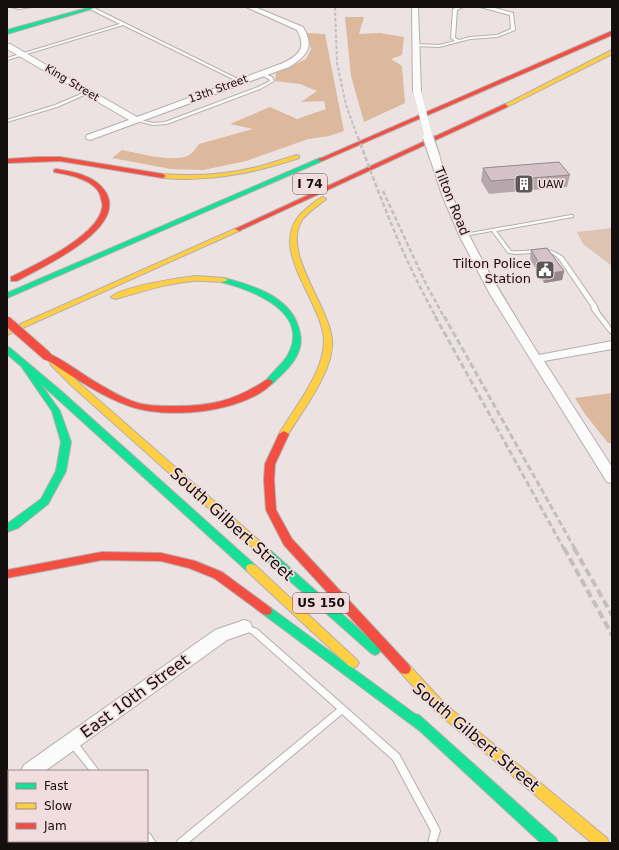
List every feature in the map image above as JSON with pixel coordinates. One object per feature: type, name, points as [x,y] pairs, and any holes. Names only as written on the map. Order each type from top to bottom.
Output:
[{"type":"main road","points":[[7,32],[92,7]]},
{"type":"main road","name":"I 74","points":[[7,296],[612,33]]},
{"type":"main road","points":[[415,108],[481,81],[597,39]]},
{"type":"main road","points":[[457,118],[612,48]]},
{"type":"main road","points":[[7,333],[506,106],[612,52]]},
{"type":"main road","points":[[421,134],[435,128]]},
{"type":"main road","points":[[7,161],[29,158],[66,160],[157,176],[212,178],[304,156],[245,181]]},
{"type":"main road","points":[[10,280],[78,242],[98,226],[106,211],[106,197],[98,186],[82,177],[47,170]]},
{"type":"main road","points":[[355,176],[307,210],[296,224],[293,241],[298,260],[326,326],[328,346],[319,372],[281,440],[270,464],[269,486],[271,510],[288,542],[444,711]]},
{"type":"main road","points":[[10,280],[86,248]]},
{"type":"main road","points":[[29,323],[136,290],[177,280],[210,279],[234,281],[258,289],[279,302],[293,319],[298,340],[289,362],[270,382],[246,396],[211,408],[170,410],[132,405],[47,356]]},
{"type":"main road","name":"US 150","points":[[9,320],[47,356]]},
{"type":"main road","name":"US 150","points":[[7,350],[25,367]]},
{"type":"main road","name":"South Gilbert Street","points":[[47,356],[75,384],[223,517],[444,711],[602,843]]},
{"type":"main road","points":[[7,528],[14,525],[45,501],[61,471],[66,442],[56,411],[25,367]]},
{"type":"main road","name":"South Gilbert Street","points":[[25,367],[57,392],[178,501],[551,843]]},
{"type":"main road","points":[[7,574],[102,556],[161,557],[191,564],[218,575],[425,728]]},
{"type":"street","name":"13th Street","points":[[90,137],[286,65],[300,58],[305,45],[300,30],[249,7]]},
{"type":"street","name":"Tilton Road","points":[[415,7],[417,91],[424,124],[447,195],[464,235],[496,294],[612,478]]},
{"type":"street","name":"King Street","points":[[7,46],[22,53],[136,120]]},
{"type":"street","points":[[536,359],[612,344]]},
{"type":"street","name":"East 10th Street","points":[[31,770],[221,634],[244,627]]},
{"type":"lane","points":[[13,7],[30,7]]},
{"type":"lane","points":[[92,7],[122,24],[240,81]]},
{"type":"lane","points":[[458,41],[453,38],[456,9],[461,7]]},
{"type":"lane","points":[[416,45],[439,46],[458,41],[496,36],[513,30],[512,14],[482,7]]},
{"type":"lane","points":[[7,59],[22,53],[122,24]]},
{"type":"lane","points":[[136,120],[153,124],[166,123],[259,88],[272,81],[271,78],[262,74]]},
{"type":"lane","points":[[7,121],[56,106],[89,92]]},
{"type":"lane","points":[[464,235],[571,216]]},
{"type":"lane","points":[[494,230],[510,252],[520,254],[543,249],[555,252],[561,258],[594,306],[595,310],[612,332]]},
{"type":"lane","points":[[244,627],[254,631],[396,757],[436,830],[432,843]]},
{"type":"lane","points":[[181,843],[343,709]]},
{"type":"lane","points":[[72,741],[94,770]]},
{"type":"shaded area","points":[[345,17],[364,17],[359,34],[380,33],[404,37],[402,55],[391,59],[402,66],[405,103],[364,122],[351,76]]},
{"type":"shaded area","points":[[306,33],[325,34],[344,131],[329,136],[308,139],[246,161],[203,170],[171,169],[112,158],[122,150],[162,158],[185,157],[193,152],[199,144],[253,129],[230,124],[270,107],[297,119],[326,109],[324,101],[301,102],[317,91],[300,84],[275,81],[276,73],[306,59],[311,49]]},
{"type":"shaded area","points":[[612,228],[612,266],[583,244],[577,232]]},
{"type":"shaded area","points":[[612,393],[612,443],[608,443],[585,414],[575,398]]},
{"type":"building","points":[[559,162],[570,175],[491,181],[483,168]]},
{"type":"building","points":[[547,248],[564,271],[546,274],[531,250]]},
{"type":"railway","points":[[335,7],[337,63],[346,105],[358,138]]},
{"type":"railway","points":[[358,137],[403,251],[436,317]]},
{"type":"railway","points":[[383,191],[426,284],[444,317]]},
{"type":"railway","points":[[435,316],[564,549]]},
{"type":"railway","points":[[444,316],[575,549]]},
{"type":"railway","points":[[564,548],[612,635]]},
{"type":"railway","points":[[574,548],[612,615]]},
{"type":"traffic: fast","points":[[7,32],[96,7]]},
{"type":"traffic: fast","points":[[7,296],[320,160]]},
{"type":"traffic: fast","points":[[224,280],[245,286],[264,294],[279,304],[291,317],[297,332],[296,347],[287,364],[269,382]]},
{"type":"traffic: fast","points":[[7,350],[57,392],[251,568]]},
{"type":"traffic: fast","points":[[7,528],[14,525],[45,501],[61,471],[66,442],[56,411],[25,367]]},
{"type":"traffic: fast","points":[[267,554],[375,650]]},
{"type":"traffic: fast","points":[[267,611],[425,728]]},
{"type":"traffic: fast","points":[[415,719],[551,843]]},
{"type":"traffic: slow","points":[[505,106],[612,52]]},
{"type":"traffic: slow","points":[[163,176],[180,178],[214,177],[248,171],[297,157]]},
{"type":"traffic: slow","points":[[284,434],[318,377],[327,353],[328,341],[326,327],[298,264],[294,249],[294,234],[298,221],[309,209],[323,199]]},
{"type":"traffic: slow","points":[[7,333],[239,229]]},
{"type":"traffic: slow","points":[[115,297],[142,288],[169,282],[196,278],[224,280]]},
{"type":"traffic: slow","points":[[54,363],[75,384],[267,554]]},
{"type":"traffic: slow","points":[[251,568],[353,663]]},
{"type":"traffic: slow","points":[[405,669],[444,711]]},
{"type":"traffic: slow","points":[[433,701],[602,843]]},
{"type":"traffic: jam","points":[[320,160],[612,33]]},
{"type":"traffic: jam","points":[[239,229],[505,106]]},
{"type":"traffic: jam","points":[[7,161],[60,159],[163,176]]},
{"type":"traffic: jam","points":[[14,279],[57,256],[89,234],[100,221],[106,208],[104,195],[95,184],[83,177],[56,171]]},
{"type":"traffic: jam","points":[[7,321],[47,356]]},
{"type":"traffic: jam","points":[[47,356],[108,393],[133,405],[147,408],[207,408],[245,397],[269,382]]},
{"type":"traffic: jam","points":[[284,434],[270,464],[269,480],[271,510],[288,542],[405,669]]},
{"type":"traffic: jam","points":[[7,574],[102,556],[161,557],[191,564],[218,575],[267,611]]},
{"type":"place","name":"UAW","points":[[524,184]]},
{"type":"place","name":"Tilton Police Station","points":[[545,270]]}]
